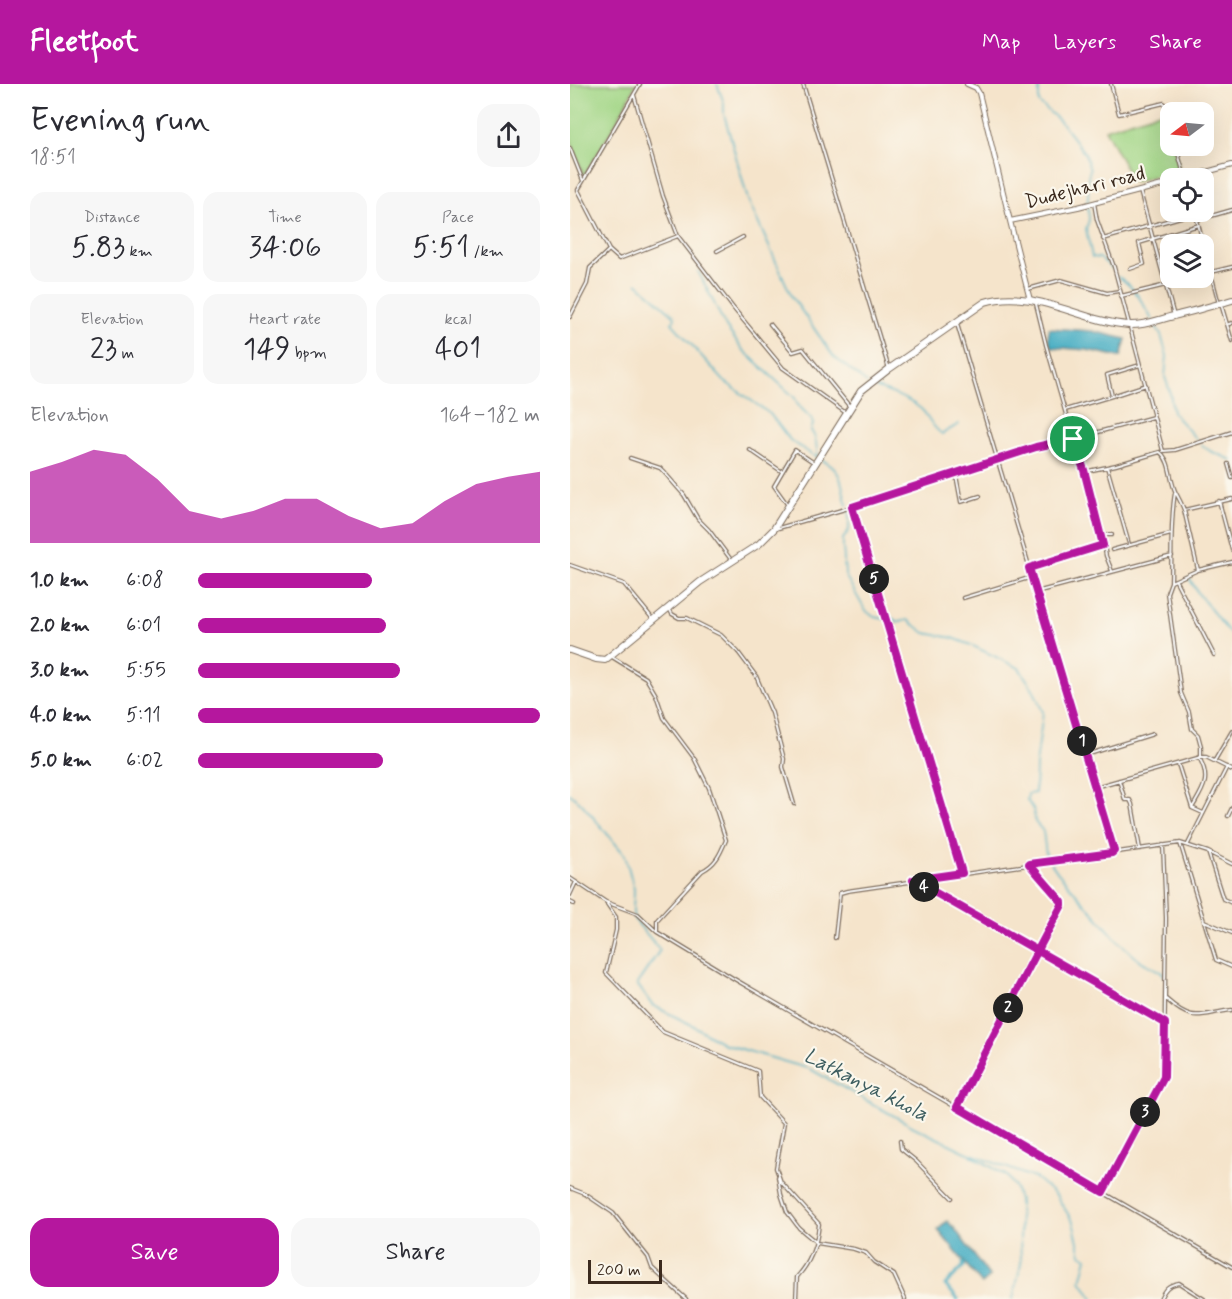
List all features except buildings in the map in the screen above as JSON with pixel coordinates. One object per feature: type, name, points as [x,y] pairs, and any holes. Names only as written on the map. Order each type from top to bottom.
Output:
[{"type":"main road","points":[[570,650],[596,660],[605,660],[700,582],[759,544],[774,529],[861,391],[956,320],[985,302],[996,298],[1033,301],[1129,325],[1151,322],[1232,300]]},
{"type":"street","points":[[640,84],[578,190],[609,250],[619,259],[678,236]]},
{"type":"street","points":[[803,84],[889,369]]},
{"type":"street","name":"Dudejhari road","points":[[967,84],[977,86],[1010,222],[1160,186]]},
{"type":"street","points":[[1111,84],[1119,114],[1160,104]]},
{"type":"street","points":[[634,95],[663,196],[678,236],[783,368],[846,413]]},
{"type":"street","points":[[570,148],[583,180]]},
{"type":"street","points":[[1214,170],[1232,165]]},
{"type":"street","points":[[1140,191],[1160,263]]},
{"type":"street","points":[[1094,203],[1141,365],[1162,452],[1166,456],[1176,492],[1184,510],[1198,570]]},
{"type":"street","points":[[1214,215],[1232,210]]},
{"type":"street","points":[[1010,222],[1112,571]]},
{"type":"street","points":[[1103,239],[1162,222]]},
{"type":"street","points":[[1198,222],[1201,234]]},
{"type":"street","points":[[1130,269],[1144,264],[1139,243],[1199,225]]},
{"type":"street","points":[[717,251],[743,237]]},
{"type":"street","points":[[570,316],[587,284],[590,268],[609,250]]},
{"type":"street","points":[[1214,272],[1232,267]]},
{"type":"street","points":[[1028,289],[1061,280],[1107,293],[1119,291]]},
{"type":"street","points":[[1214,280],[1232,341]]},
{"type":"street","points":[[1120,296],[1160,286]]},
{"type":"street","points":[[1167,288],[1174,316]]},
{"type":"street","points":[[956,320],[1086,755],[1114,851],[1112,853]]},
{"type":"street","points":[[770,324],[793,352],[803,349],[850,407]]},
{"type":"street","points":[[1112,396],[1107,375],[1141,365]]},
{"type":"street","points":[[1065,410],[1146,385]]},
{"type":"street","points":[[774,529],[852,507],[1036,447],[1154,416]]},
{"type":"street","points":[[1084,470],[1107,467],[1175,450],[1232,432]]},
{"type":"street","points":[[750,450],[781,471]]},
{"type":"street","points":[[788,506],[774,486],[781,471],[795,450],[818,460]]},
{"type":"street","points":[[630,458],[660,468],[664,472],[684,495],[698,519],[710,530],[732,561]]},
{"type":"street","points":[[1228,464],[1232,478]]},
{"type":"street","points":[[1107,467],[1130,544]]},
{"type":"street","points":[[956,474],[961,502],[980,496]]},
{"type":"street","points":[[1176,492],[1171,534],[1171,582],[1167,599],[1171,612],[1181,693],[1189,712],[1192,729],[1198,735],[1206,781],[1192,808]]},
{"type":"street","points":[[1184,510],[1232,499]]},
{"type":"street","points":[[1219,501],[1232,550]]},
{"type":"street","points":[[852,507],[962,873]]},
{"type":"street","points":[[1112,549],[1171,534]]},
{"type":"street","points":[[1102,535],[1112,535]]},
{"type":"street","points":[[1029,568],[1103,545]]},
{"type":"street","points":[[1036,592],[1172,556]]},
{"type":"street","points":[[1171,582],[1198,570],[1232,562]]},
{"type":"street","points":[[570,565],[624,585],[654,620]]},
{"type":"street","points":[[963,598],[1032,577]]},
{"type":"street","points":[[1176,581],[1214,655]]},
{"type":"street","points":[[668,607],[672,614],[721,635],[738,652],[756,676],[772,713],[784,759],[783,767],[794,804]]},
{"type":"street","points":[[611,656],[646,678],[656,695],[664,718],[694,758],[709,788],[726,840],[719,857],[683,891],[657,920],[657,932]]},
{"type":"street","points":[[1215,761],[1232,731]]},
{"type":"street","points":[[1086,755],[1153,734]]},
{"type":"street","points":[[1095,787],[1200,757],[1215,761],[1232,770]]},
{"type":"street","points":[[1178,764],[1192,808],[1203,813]]},
{"type":"street","points":[[1188,844],[1227,767]]},
{"type":"street","points":[[1119,780],[1125,800],[1130,801],[1131,804],[1140,849]]},
{"type":"street","points":[[1228,816],[1232,808]]},
{"type":"street","points":[[1180,843],[1216,960],[1232,967]]},
{"type":"street","points":[[835,938],[840,893],[913,880],[1180,843],[1208,852],[1232,864]]},
{"type":"street","points":[[1103,1192],[1164,1077],[1166,918],[1163,845]]},
{"type":"street","points":[[1208,852],[1223,900],[1232,903]]},
{"type":"street","points":[[957,1107],[1062,902],[1029,864]]},
{"type":"street","points":[[570,878],[606,902],[638,914],[657,932],[1232,1267]]},
{"type":"street","points":[[913,880],[1165,1023]]},
{"type":"street","points":[[570,895],[576,882]]},
{"type":"street","points":[[570,902],[574,904]]},
{"type":"street","points":[[606,902],[616,917],[616,930],[606,973],[663,1032],[759,1071],[760,1097],[784,1123],[776,1168],[781,1194],[791,1218],[817,1243],[866,1253],[874,1262],[894,1275],[905,1299]]},
{"type":"street","points":[[1204,921],[1232,933]]},
{"type":"street","points":[[1165,998],[1178,1010],[1199,1017],[1232,1010]]},
{"type":"street","points":[[900,1141],[901,1149],[952,1198]]},
{"type":"street","points":[[776,1168],[781,1182],[819,1224],[817,1243],[804,1269],[797,1277],[796,1299]]},
{"type":"street","points":[[570,1188],[585,1194],[613,1213],[648,1257],[652,1268],[686,1299]]},
{"type":"street","points":[[1160,1299],[1165,1288],[1179,1283],[1204,1299]]},
{"type":"green space","points":[[570,84],[636,84],[584,176],[570,138]]},
{"type":"green space","points":[[1160,112],[1160,156],[1176,156],[1179,166],[1160,168],[1160,174],[1133,182],[1105,129]]},
{"type":"water","points":[[1049,328],[1092,331],[1126,339],[1121,357],[1087,350],[1051,347],[1048,338]]},
{"type":"water","points":[[947,1221],[990,1277],[982,1284],[938,1230]]},
{"type":"waterway","points":[[717,84],[724,103],[724,114],[748,200],[792,297],[834,357],[867,383]]},
{"type":"waterway","points":[[1039,84],[1039,103],[1060,121],[1085,154],[1090,170],[1087,203]]},
{"type":"waterway","points":[[1088,207],[1089,220],[1086,229],[1092,257],[1100,258],[1113,269]]},
{"type":"waterway","points":[[698,271],[726,327],[743,350],[795,398],[798,405],[811,418],[813,424],[811,431],[815,439],[817,456]]},
{"type":"waterway","points":[[1118,277],[1134,290],[1152,320]]},
{"type":"waterway","points":[[637,283],[674,315],[672,323],[724,381],[770,414],[790,440],[817,458]]},
{"type":"waterway","points":[[1154,324],[1161,335],[1167,356],[1165,377],[1173,413],[1198,441]]},
{"type":"waterway","points":[[871,386],[914,404],[924,412],[942,434],[959,424]]},
{"type":"waterway","points":[[1201,444],[1210,451],[1232,460]]},
{"type":"waterway","points":[[822,460],[838,474],[847,505]]},
{"type":"waterway","points":[[849,509],[849,530],[843,539],[845,575],[865,610],[874,617],[885,619]]},
{"type":"waterway","points":[[1189,578],[1200,596],[1232,636]]},
{"type":"waterway","points":[[890,617],[898,622],[908,620],[925,633],[953,638],[1019,668],[1033,689],[1043,712],[1035,793],[1028,794],[1027,800],[1034,811],[1035,822],[1043,831],[1046,855],[1050,858]]},
{"type":"waterway","name":"Latkanya khola","points":[[570,794],[582,804],[625,855],[634,889],[634,919],[660,950],[637,984],[652,1005],[724,1044],[810,1069],[914,1127],[966,1152],[1037,1179],[1056,1195],[1073,1222],[1081,1254],[1087,1258],[1081,1281],[1093,1299]]},
{"type":"waterway","points":[[1051,863],[1119,942],[1139,960],[1163,973],[1164,977]]},
{"type":"waterway","points":[[971,1155],[1007,1176],[1015,1187],[1019,1200],[1021,1264],[1013,1299]]},
{"type":"waterway","points":[[958,1299],[945,1285],[964,1266],[963,1263]]},
{"type":"route","points":[[1073,439],[1036,447],[852,507],[962,873],[913,880],[1038,952],[1096,986],[1165,1023],[1164,1077],[1103,1192],[957,1107],[1038,952],[1049,928],[1062,905],[1062,902],[1029,864],[1114,851],[1029,568],[1103,545],[1084,470],[1073,439]]}]
